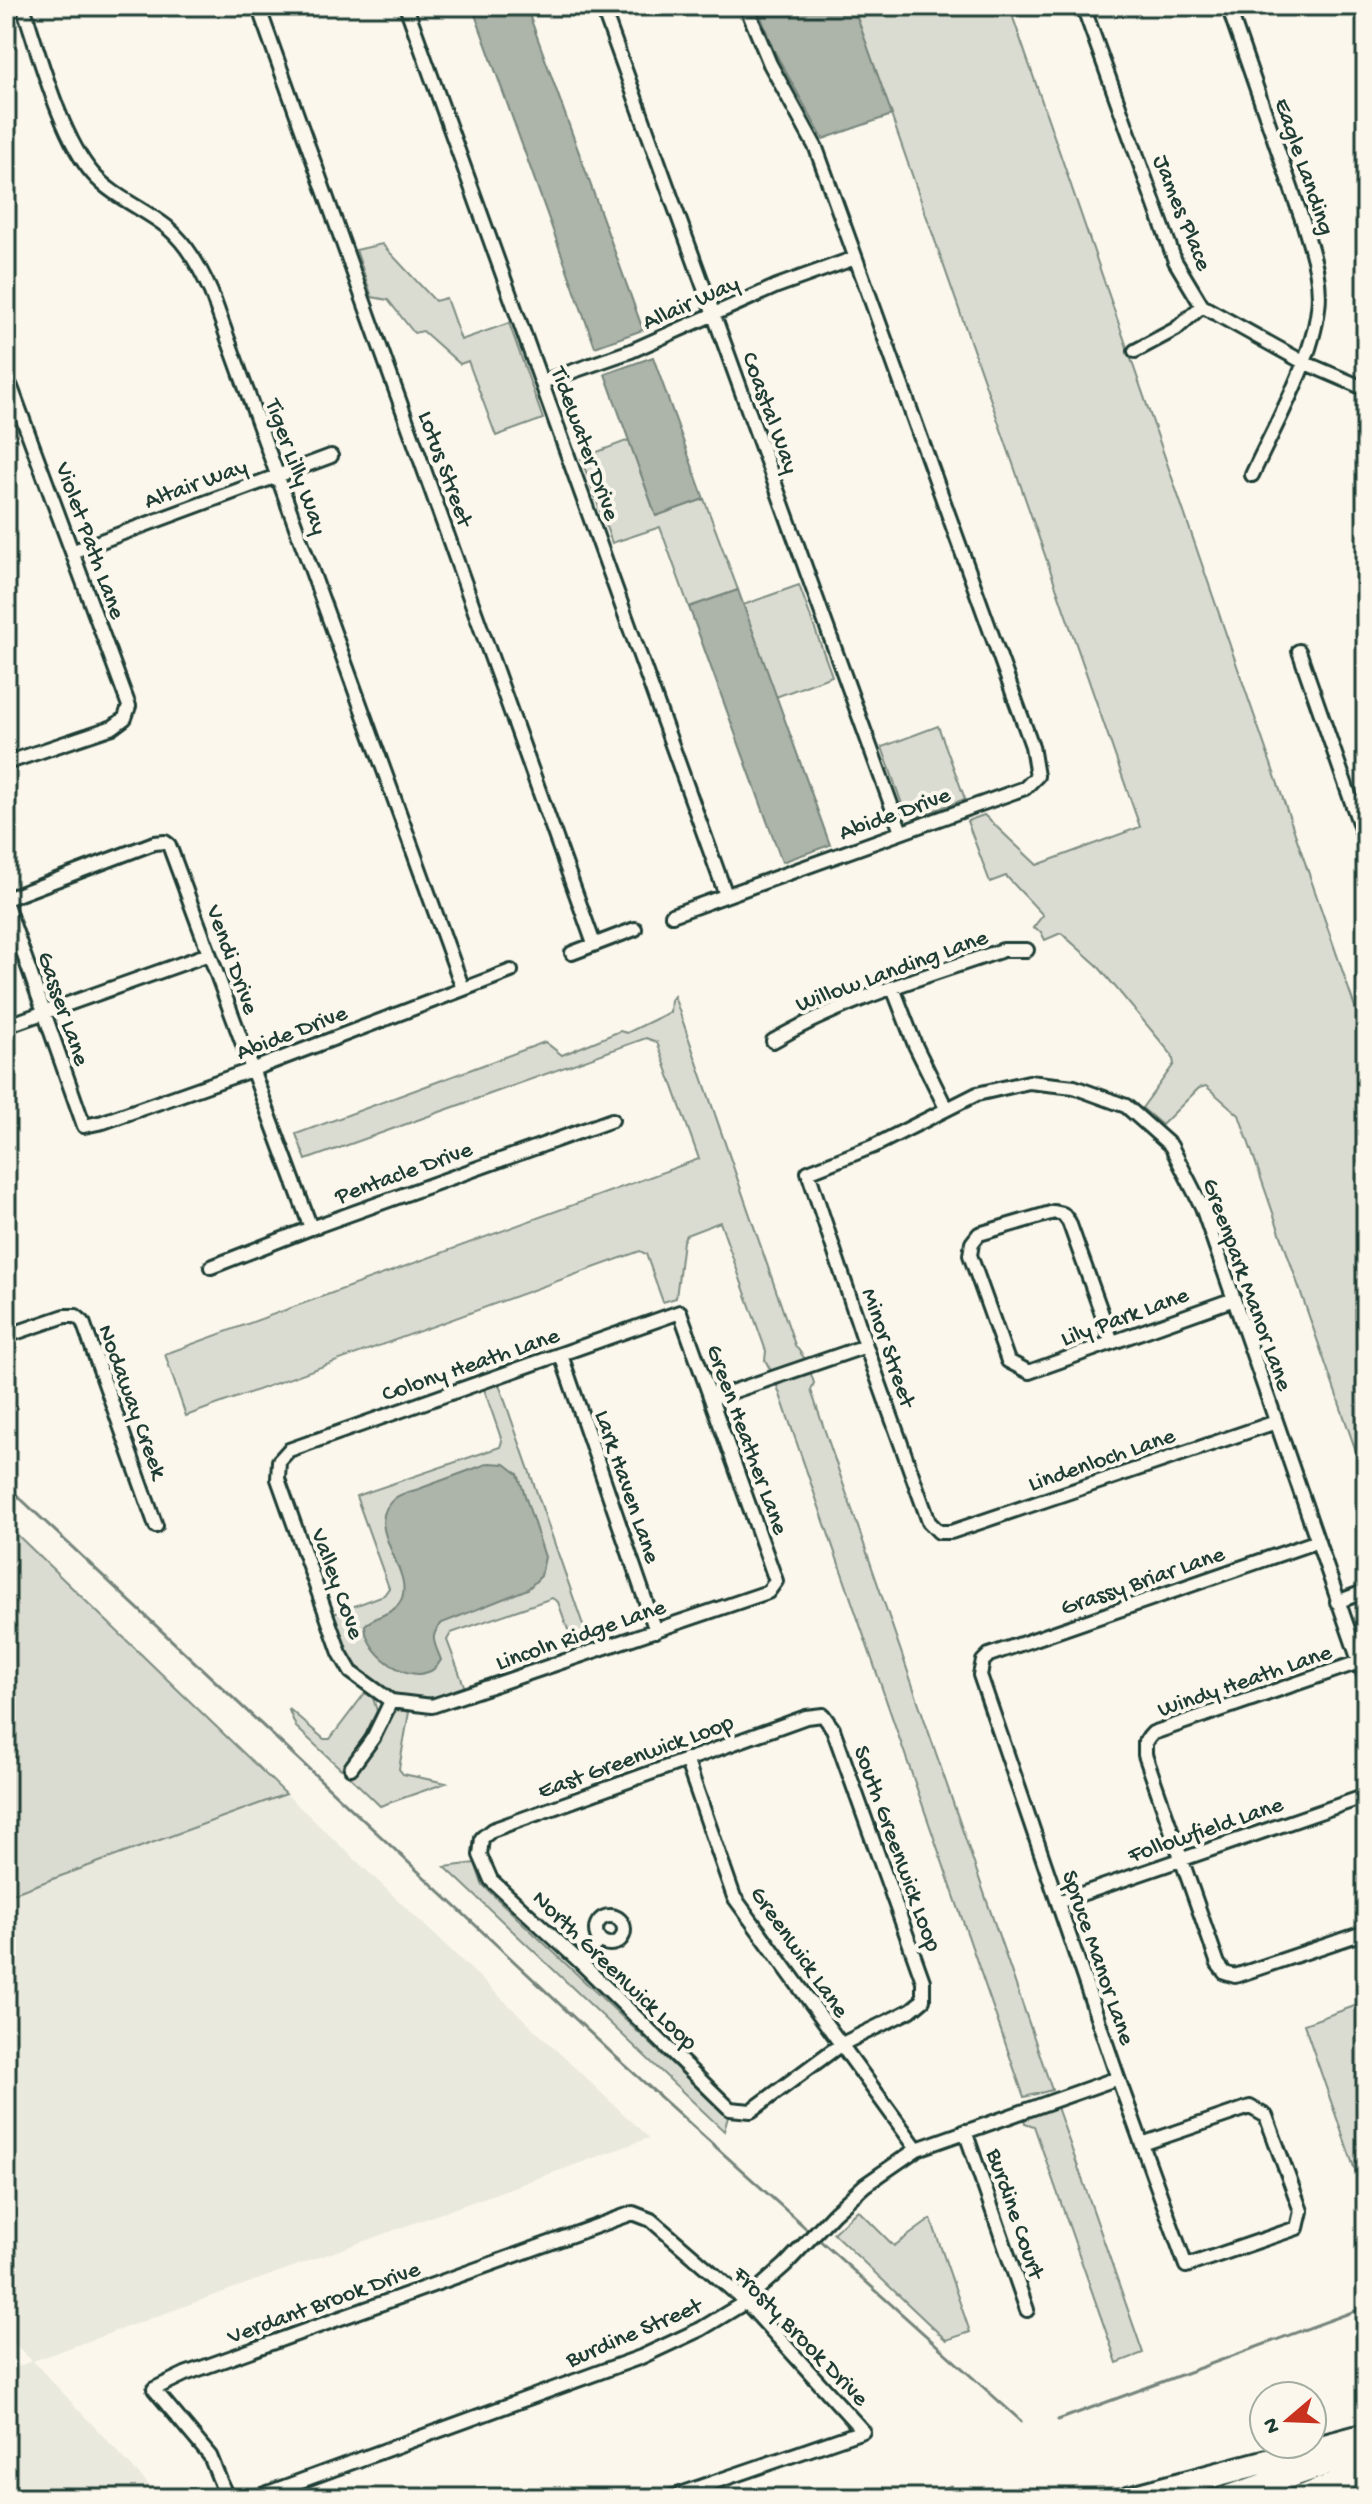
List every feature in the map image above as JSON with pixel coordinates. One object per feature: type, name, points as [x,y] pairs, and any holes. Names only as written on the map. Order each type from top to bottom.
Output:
[{"type":"highway","points":[[1128,2498],[1366,2435]]},
{"type":"highway","points":[[1226,2498],[1366,2450]]},
{"type":"highway","points":[[1299,2498],[1366,2472]]},
{"type":"street","name":"Tiger Lilly Way","points":[[23,6],[64,123],[81,159],[101,183],[166,227],[185,247],[203,274],[463,989]]},
{"type":"street","name":"Lotus Street","points":[[258,6],[594,944]]},
{"type":"street","name":"Tidewater Drive","points":[[406,6],[726,895]]},
{"type":"street","name":"Coastal Way","points":[[602,6],[901,832]]},
{"type":"street","points":[[746,6],[770,64],[816,148],[855,258]]},
{"type":"street","name":"James Place","points":[[1083,6],[1175,261],[1202,306],[1303,362],[1366,389]]},
{"type":"street","name":"Eagle Landing","points":[[1228,6],[1315,261],[1319,308],[1313,338],[1252,475]]},
{"type":"street","name":"Allair Way","points":[[542,382],[631,351],[777,286],[855,258]]},
{"type":"street","name":"Abide Drive","points":[[672,915],[1025,788],[1037,776],[1032,746],[855,258]]},
{"type":"street","points":[[1135,351],[1176,329],[1202,306]]},
{"type":"street","name":"Violet Path Lane","points":[[6,381],[11,387],[74,551],[129,706],[125,718],[113,727],[6,763]]},
{"type":"street","name":"Altair Way","points":[[74,551],[331,456]]},
{"type":"street","points":[[1299,651],[1366,843]]},
{"type":"street","name":"Vendi Drive","points":[[6,902],[154,843],[165,842],[169,845],[311,1228]]},
{"type":"street","name":"Gasser Lane","points":[[6,902],[84,1126]]},
{"type":"street","points":[[572,953],[635,929]]},
{"type":"street","name":"Willow Landing Lane","points":[[773,1041],[808,1020],[847,1003],[1003,950],[1027,950]]},
{"type":"street","points":[[6,1026],[209,954]]},
{"type":"street","name":"Abide Drive","points":[[84,1126],[251,1070],[511,971]]},
{"type":"street","points":[[893,988],[915,1045],[946,1108]]},
{"type":"street","name":"Greenpark Manor Lane","points":[[808,1172],[874,1146],[977,1094],[1029,1082],[1074,1087],[1126,1106],[1171,1146],[1202,1207],[1366,1681]]},
{"type":"street","name":"Pentacle Drive","points":[[211,1267],[612,1120]]},
{"type":"street","name":"Minor Street","points":[[808,1172],[929,1522],[939,1532]]},
{"type":"street","name":"Lily Park Lane","points":[[1112,1342],[1069,1222],[1063,1214],[1054,1212],[979,1234],[972,1243],[970,1255],[1008,1361],[1029,1372],[1234,1299]]},
{"type":"street","name":"Colony Heath Lane","points":[[279,1461],[289,1450],[680,1312]]},
{"type":"street","name":"Green Heather Lane","points":[[680,1312],[776,1581]]},
{"type":"street","name":"Nodaway Creek","points":[[6,1334],[65,1316],[76,1316],[83,1322],[156,1526]]},
{"type":"street","points":[[711,1399],[866,1346]]},
{"type":"street","name":"Lark Haven Lane","points":[[561,1355],[656,1631]]},
{"type":"street","name":"Lindenloch Lane","points":[[939,1532],[951,1532],[1276,1422]]},
{"type":"street","name":"Valley Cove","points":[[279,1461],[278,1479],[340,1653],[351,1672],[391,1701]]},
{"type":"street","name":"Grassy Briar Lane","points":[[983,1661],[989,1655],[1318,1541]]},
{"type":"street","name":"Lincoln Ridge Lane","points":[[391,1701],[432,1706],[768,1592],[776,1581]]},
{"type":"street","points":[[1337,1602],[1366,1591]]},
{"type":"street","name":"Spruce Manor Lane","points":[[983,1661],[980,1675],[1118,2078],[1186,2266],[1297,2228],[1301,2211],[1266,2116],[1250,2107],[1142,2144]]},
{"type":"street","name":"Windy Heath Lane","points":[[1181,1860],[1145,1755],[1145,1742],[1153,1733],[1359,1662]]},
{"type":"street","points":[[351,1768],[373,1738],[391,1701]]},
{"type":"street","name":"East Greenwick Loop","points":[[480,1855],[482,1838],[492,1830],[806,1717],[823,1715]]},
{"type":"street","name":"South Greenwick Loop","points":[[823,1715],[833,1729],[923,1981],[923,2000],[911,2010],[840,2045]]},
{"type":"street","name":"Greenwick Lane","points":[[686,1759],[734,1897],[917,2149]]},
{"type":"street","name":"Followfield Lane","points":[[1058,1902],[1366,1796]]},
{"type":"street","name":"North Greenwick Loop","points":[[480,1855],[491,1880],[730,2109],[751,2111],[840,2045]]},
{"type":"street","points":[[1181,1860],[1218,1964],[1225,1973],[1235,1976],[1366,1932]]},
{"type":"street","points":[[579,1961],[600,1940]]},
{"type":"street","name":"Burdine Street","points":[[254,2498],[290,2492],[641,2357],[701,2329],[745,2301],[865,2185],[917,2149],[1118,2078]]},
{"type":"street","name":"Burdine Court","points":[[965,2131],[1027,2310]]},
{"type":"street","name":"Frosty Brook Drive","points":[[633,2213],[651,2220],[745,2301],[863,2431],[668,2498]]},
{"type":"street","name":"Verdant Brook Drive","points":[[227,2498],[210,2456],[154,2389],[185,2374],[633,2213]]},
{"type":"shaded area","points":[[472,6],[526,6],[643,330],[595,347]]},
{"type":"shaded area","points":[[757,6],[853,6],[892,115],[823,139],[773,49]]},
{"type":"shaded area","points":[[853,6],[1009,6],[1366,1039],[1366,1480],[1239,1115],[1206,1086],[1199,1088],[1162,1125],[1142,1108],[1174,1064],[1172,1055],[1097,965],[1061,933],[1045,940],[1041,932],[1033,928],[1043,915],[1006,876],[990,882],[967,821],[984,815],[1037,865],[1140,827]]},
{"type":"shaded area","points":[[382,244],[435,301],[446,298],[461,340],[509,323],[543,419],[496,436],[468,361],[460,364],[423,331],[414,333],[388,300],[372,297],[356,250]]},
{"type":"shaded area","points":[[653,357],[704,499],[656,516],[605,374]]},
{"type":"shaded area","points":[[629,440],[656,516],[704,499],[738,590],[689,607],[660,527],[612,543],[581,458]]},
{"type":"shaded area","points":[[799,585],[832,676],[776,697],[743,605]]},
{"type":"shaded area","points":[[738,590],[830,845],[782,862],[689,607]]},
{"type":"shaded area","points":[[938,726],[965,799],[914,818],[907,815],[903,807],[882,747]]},
{"type":"shaded area","points":[[674,996],[795,1345],[805,1359],[771,1371],[720,1222],[686,1235],[676,1298],[663,1302],[646,1254],[640,1251],[186,1416],[165,1354],[699,1159],[657,1042],[646,1038],[306,1160],[296,1134],[545,1042],[562,1055],[620,1031],[627,1033],[670,1012]]},
{"type":"shaded area","points":[[810,1371],[816,1405],[1052,2090],[1024,2097],[776,1383]]},
{"type":"shaded area","points":[[499,1384],[591,1648],[576,1652],[558,1602],[552,1598],[451,1633],[447,1640],[466,1691],[434,1697],[404,1696],[376,1684],[364,1674],[344,1644],[333,1614],[384,1595],[389,1588],[356,1496],[500,1447],[502,1441],[484,1389]]},
{"type":"shaded area","points":[[489,1463],[505,1464],[518,1474],[545,1557],[541,1576],[528,1589],[442,1623],[434,1636],[441,1660],[433,1670],[421,1674],[396,1668],[374,1649],[365,1625],[397,1606],[403,1590],[402,1577],[383,1522],[386,1510],[400,1495]]},
{"type":"shaded area","points":[[6,1524],[286,1794],[6,1896]]},
{"type":"shaded area","points":[[365,1693],[373,1698],[377,1711],[364,1737],[341,1769],[296,1727],[288,1708],[324,1739],[330,1739]]},
{"type":"shaded area","points":[[399,1710],[409,1712],[399,1769],[403,1774],[446,1783],[380,1806],[350,1777],[375,1747],[390,1715]]},
{"type":"shaded area","points":[[286,1794],[649,2138],[33,2361],[161,2498],[6,2498],[6,2371],[32,2361],[6,2335],[6,1896]]},
{"type":"shaded area","points":[[475,1863],[482,1884],[728,2117],[724,2131],[445,1867]]},
{"type":"shaded area","points":[[1366,2002],[1366,2202],[1304,2024]]},
{"type":"shaded area","points":[[1057,2107],[1143,2353],[1117,2363],[1034,2126],[1025,2123],[1024,2118]]},
{"type":"shaded area","points":[[858,2210],[894,2246],[931,2219],[970,2332],[946,2340],[833,2233]]},
{"type":"waterway","points":[[6,1485],[616,2057],[809,2231]]},
{"type":"waterway","points":[[815,2236],[1021,2421]]},
{"type":"waterway","points":[[1058,2420],[1366,2307]]},
{"type":"waterway","points":[[918,2498],[951,2486]]}]
